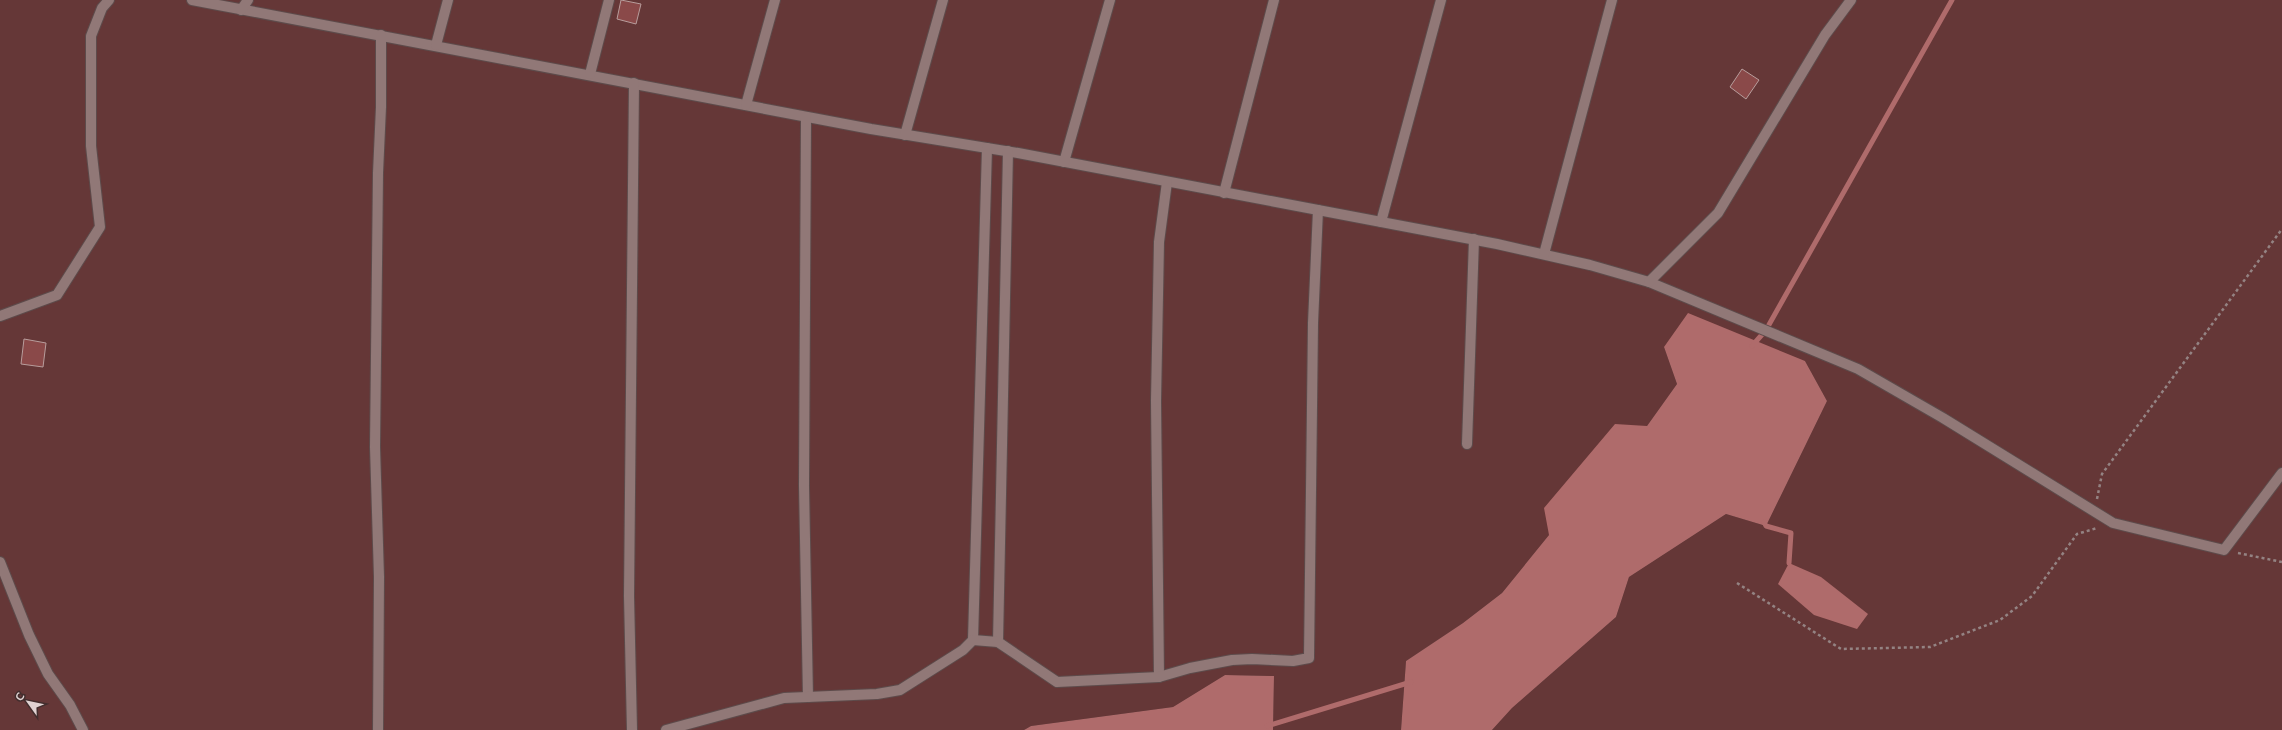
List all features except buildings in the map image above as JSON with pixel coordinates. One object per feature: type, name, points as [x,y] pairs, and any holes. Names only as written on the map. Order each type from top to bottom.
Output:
[{"type":"street","points":[[0,316],[57,295],[100,227],[90,146],[91,36],[102,8],[109,0]]},
{"type":"street","points":[[192,0],[590,74],[806,117],[905,135],[1008,151],[1474,239],[1544,254],[1648,282],[1858,368],[2113,523],[2224,550],[2282,473]]},
{"type":"street","points":[[241,10],[248,0]]},
{"type":"street","points":[[436,45],[448,0]]},
{"type":"street","points":[[590,74],[609,0]]},
{"type":"street","points":[[746,105],[775,0]]},
{"type":"street","points":[[905,135],[943,0]]},
{"type":"street","points":[[1064,162],[1110,0]]},
{"type":"street","points":[[1224,193],[1274,0]]},
{"type":"street","points":[[1381,222],[1441,0]]},
{"type":"street","points":[[1544,254],[1612,0]]},
{"type":"street","points":[[1648,282],[1718,213],[1825,36],[1851,0]]},
{"type":"street","points":[[378,730],[379,576],[375,447],[378,173],[382,79],[381,35]]},
{"type":"street","points":[[632,730],[629,596],[634,83]]},
{"type":"street","points":[[806,117],[804,486],[808,697]]},
{"type":"street","points":[[666,730],[784,698],[877,694],[900,690],[958,654],[973,640],[987,148]]},
{"type":"street","points":[[998,642],[1008,151]]},
{"type":"street","points":[[1159,677],[1156,401],[1159,242],[1167,182]]},
{"type":"street","points":[[973,640],[998,642],[1057,682],[1159,677],[1190,668],[1232,660],[1252,658],[1293,661],[1309,658],[1313,323],[1318,210]]},
{"type":"street","points":[[1467,444],[1474,239]]},
{"type":"street","points":[[0,562],[29,635],[48,674],[70,705],[83,730]]},
{"type":"path","points":[[2094,511],[2102,474],[2282,229]]},
{"type":"path","points":[[1737,582],[1841,649],[1930,647],[2000,620],[2032,596],[2077,534],[2113,523]]},
{"type":"path","points":[[2224,550],[2282,562]]},
{"type":"shaded area","points":[[0,0],[2282,0],[2282,730],[1492,730],[1512,708],[1616,617],[1629,577],[1726,514],[1766,526],[1827,401],[1805,361],[1664,347],[1677,384],[1647,426],[1549,535],[1502,593],[1463,623],[1406,661],[1401,730],[1273,730],[1274,676],[1225,675],[1173,707],[1031,726],[1024,730],[0,730]]},
{"type":"shaded area","points":[[1688,313],[1805,361],[1827,401],[1766,526],[1726,514],[1629,577],[1616,617],[1512,708],[1492,730],[1401,730],[1406,661],[1463,623],[1502,593],[1549,535],[1544,508],[1615,424],[1647,426],[1677,384],[1664,347]]},
{"type":"shaded area","points":[[1789,563],[1821,577],[1868,614],[1857,629],[1814,615],[1778,584]]},
{"type":"shaded area","points":[[1225,675],[1274,676],[1273,730],[1024,730],[1031,726],[1173,707]]},
{"type":"waterway","points":[[1752,346],[1766,330],[1952,0]]},
{"type":"waterway","points":[[1764,522],[1766,526],[1791,533],[1789,563]]},
{"type":"waterway","points":[[1267,726],[1411,682]]}]
